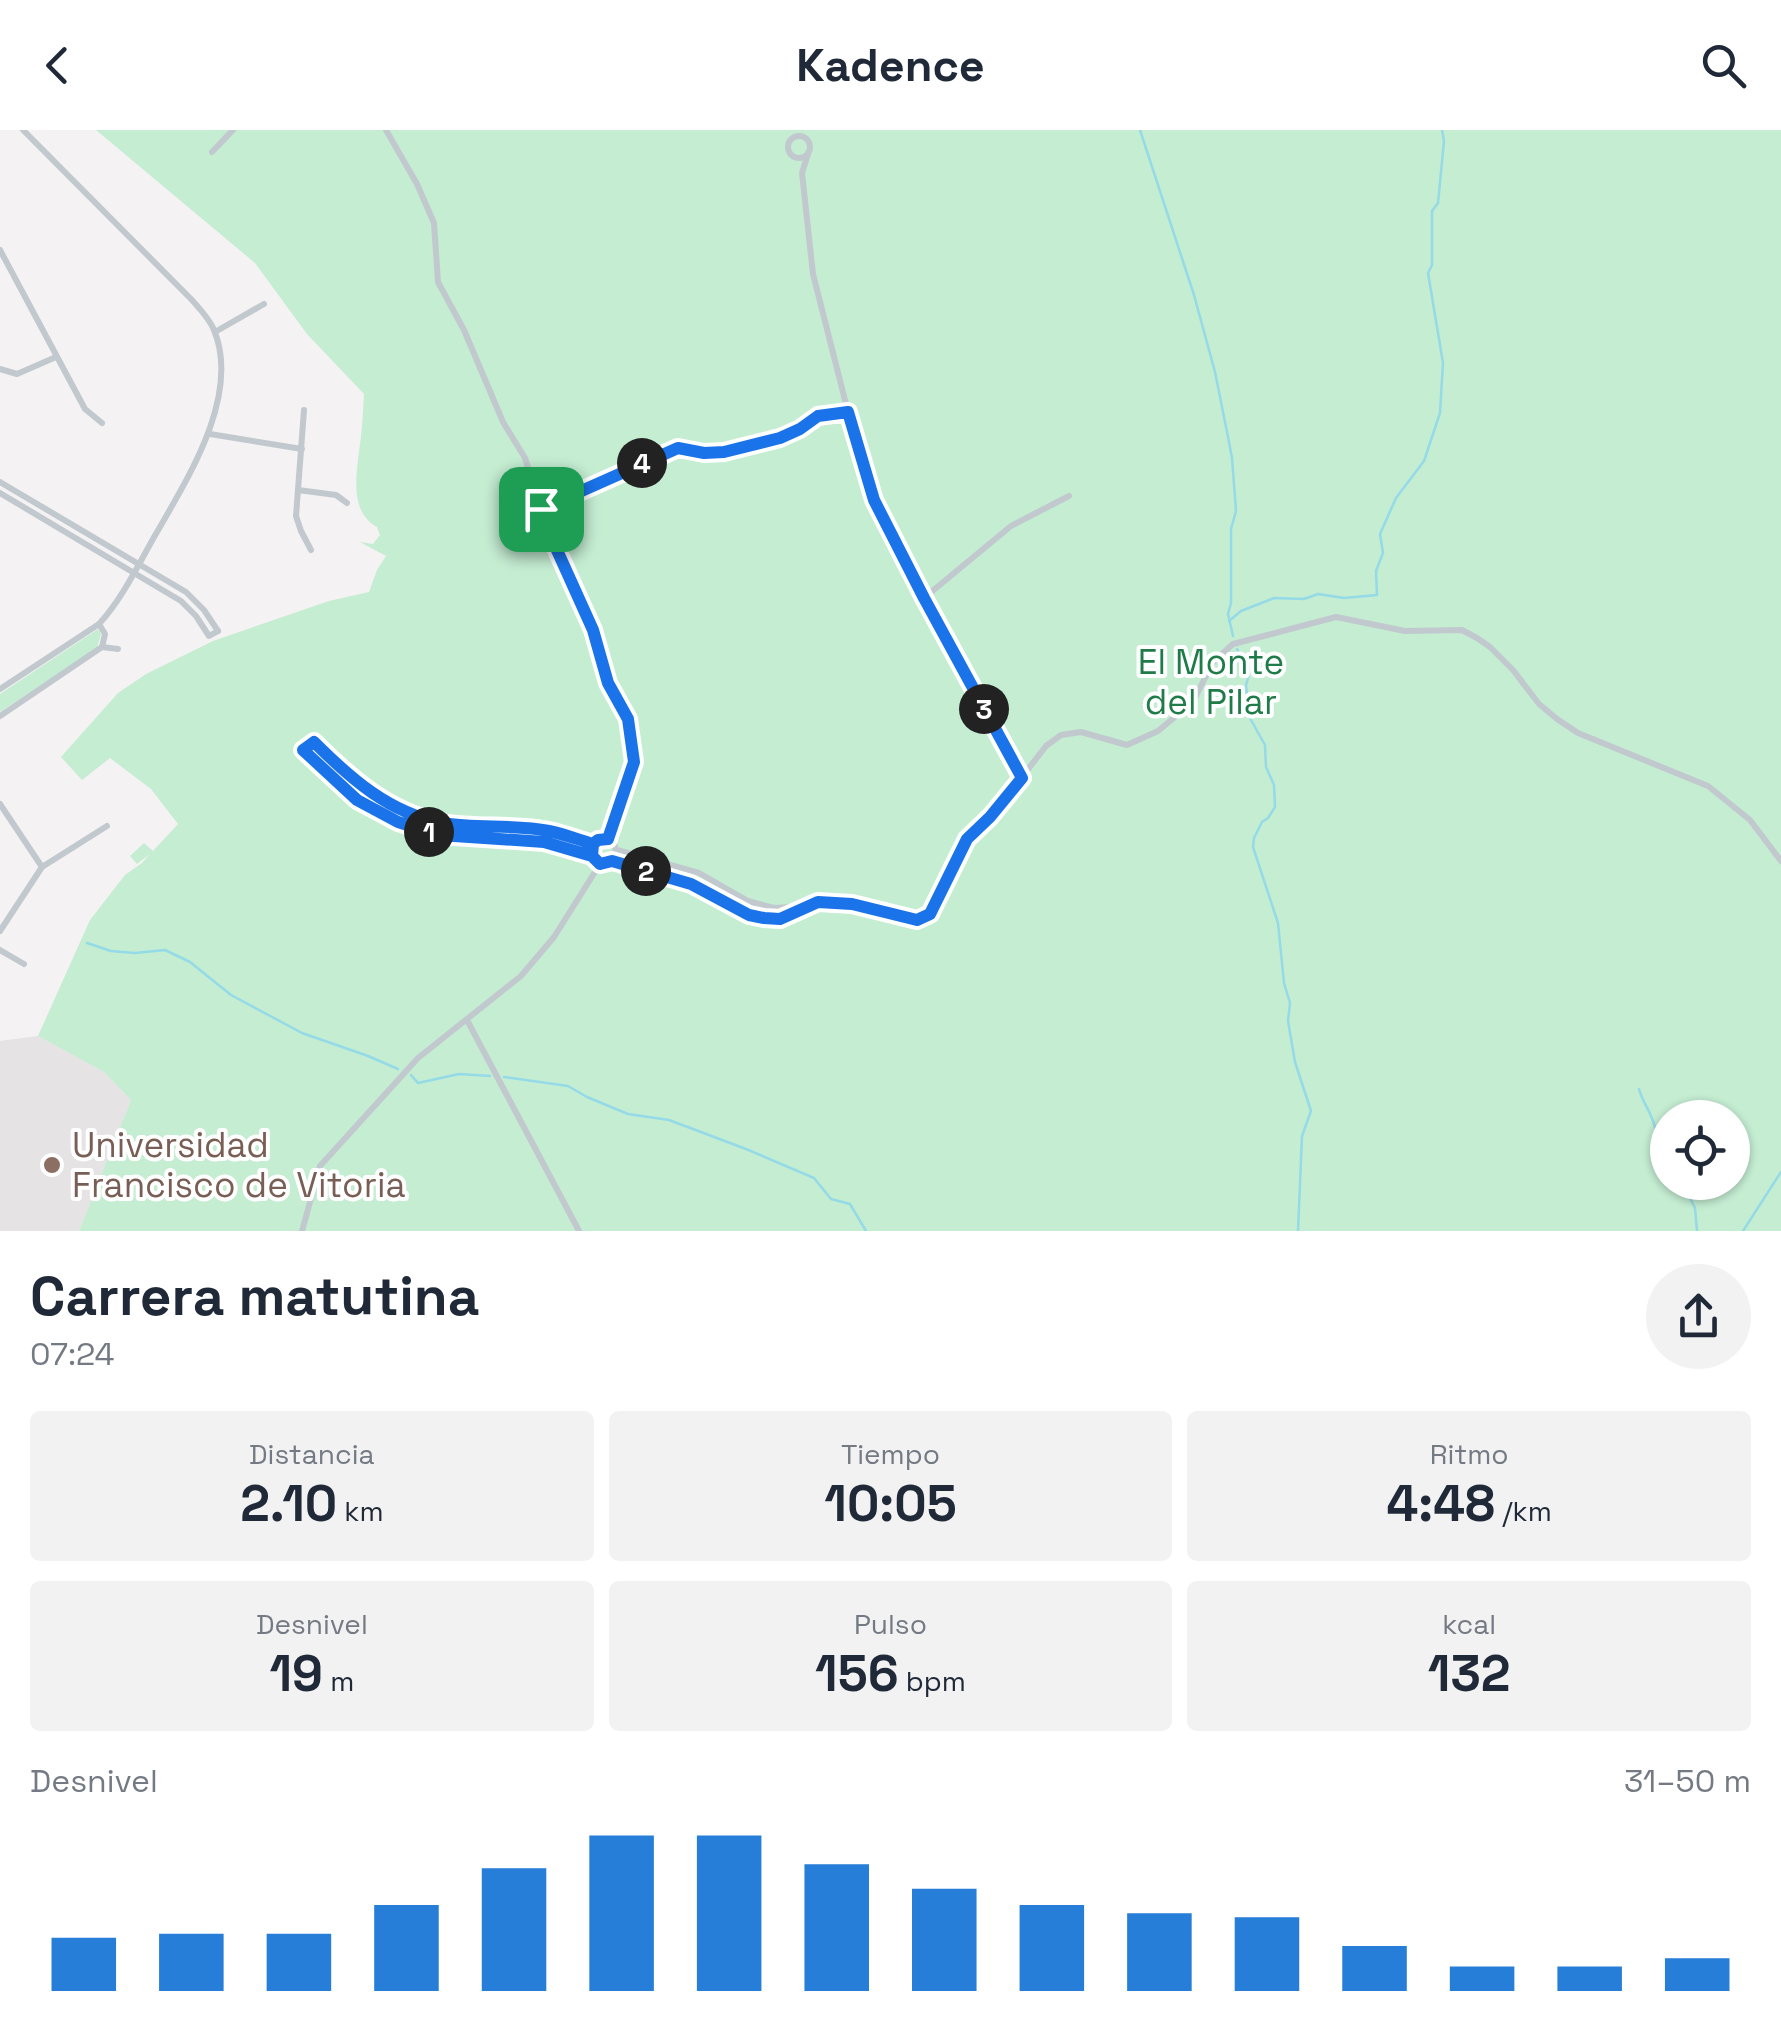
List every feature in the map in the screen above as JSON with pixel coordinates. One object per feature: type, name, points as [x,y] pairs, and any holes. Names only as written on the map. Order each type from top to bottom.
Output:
[{"type":"street","points":[[0,689],[99,624],[134,572],[200,456],[210,434],[220,388],[220,360],[215,332],[208,319],[23,130]]},
{"type":"street","points":[[212,152],[233,130]]},
{"type":"street","points":[[386,130],[434,223],[438,282],[464,330],[502,422],[525,458],[547,528],[593,630],[608,683],[628,719],[634,762],[608,839]]},
{"type":"street","points":[[801,133],[788,148],[802,173],[814,274],[874,500],[1022,778]]},
{"type":"street","points":[[791,140],[801,133]]},
{"type":"street","points":[[801,133],[810,148],[802,173]]},
{"type":"street","points":[[792,155],[800,158],[808,154]]},
{"type":"street","points":[[0,250],[85,409],[102,423]]},
{"type":"street","points":[[215,332],[264,304]]},
{"type":"street","points":[[0,369],[17,374],[56,356]]},
{"type":"street","points":[[304,410],[296,516],[311,550]]},
{"type":"street","points":[[541,509],[678,448],[724,452],[780,438],[818,416],[848,412]]},
{"type":"street","points":[[210,434],[302,449]]},
{"type":"street","points":[[0,482],[186,592],[218,631],[209,636],[181,601],[0,494]]},
{"type":"street","points":[[298,490],[336,495],[347,503]]},
{"type":"street","points":[[924,598],[1011,526],[1069,496]]},
{"type":"street","points":[[302,1231],[320,1166],[418,1058],[521,976],[554,937],[600,864],[612,861],[691,884],[749,915],[764,918],[780,919],[818,902],[852,904],[917,920],[930,914],[967,839],[990,817],[1046,746],[1061,736],[1082,732],[1127,745],[1158,731],[1193,702],[1213,662],[1233,644],[1336,618],[1405,631],[1462,630],[1490,647],[1539,704],[1578,733],[1708,786],[1750,820],[1781,860]]},
{"type":"street","points":[[99,624],[104,634],[102,648]]},
{"type":"street","points":[[0,716],[102,648],[118,649]]},
{"type":"street","points":[[593,844],[548,830],[440,822],[422,817],[366,790],[314,742],[303,750],[357,800],[398,822],[439,835],[544,842],[592,856],[600,864]]},
{"type":"street","points":[[0,804],[42,868]]},
{"type":"street","points":[[0,931],[42,868],[106,826]]},
{"type":"street","points":[[592,856],[593,844],[608,839],[616,850],[612,861]]},
{"type":"street","points":[[616,850],[700,874],[748,900],[774,908],[806,906]]},
{"type":"street","points":[[0,950],[24,964]]},
{"type":"street","points":[[467,1020],[578,1231]]},
{"type":"shaded area","name":"Universidad Francisco de Vitoria","points":[[38,1036],[104,1072],[131,1100],[79,1231],[0,1231],[0,1041]]},
{"type":"green space","name":"El Monte del Pilar","points":[[96,130],[1781,130],[1781,1231],[79,1231],[131,1100],[104,1072],[38,1036],[90,920],[125,875],[150,854],[137,864],[130,856],[144,843],[153,851],[178,824],[151,789],[110,758],[82,780],[61,757],[118,693],[146,674],[213,641],[329,601],[369,592],[386,556],[360,542],[373,544],[380,535],[362,512],[357,493],[364,394],[307,334],[255,263]]},
{"type":"green space","points":[[98,629],[101,634],[97,648],[0,712],[0,694]]},
{"type":"waterway","points":[[1140,130],[1194,295],[1232,458],[1236,511],[1231,529],[1228,614],[1233,636]]},
{"type":"waterway","points":[[1229,621],[1241,611],[1274,598],[1377,595],[1376,571],[1383,553],[1380,534],[1396,498],[1424,461],[1440,413],[1443,363],[1428,273],[1432,265],[1432,211],[1438,203],[1442,130]]},
{"type":"waterway","points":[[1237,649],[1249,670],[1246,685],[1251,720],[1265,745],[1266,767],[1274,785],[1275,807],[1262,822],[1253,847],[1278,923],[1295,1062],[1311,1111],[1302,1136],[1298,1231]]},
{"type":"waterway","points":[[87,943],[111,951],[165,950],[190,962],[231,995],[302,1033],[398,1069]]},
{"type":"waterway","points":[[411,1075],[418,1083],[459,1074],[490,1076]]},
{"type":"waterway","points":[[504,1077],[568,1086],[628,1114],[669,1120],[746,1149],[814,1178],[831,1199],[850,1204],[866,1231]]},
{"type":"waterway","points":[[1639,1089],[1650,1115]]},
{"type":"waterway","points":[[1743,1231],[1781,1172]]},
{"type":"waterway","points":[[1691,1200],[1697,1231]]},
{"type":"place","name":"Universidad Francisco de Vitoria","points":[[52,1165]]},
{"type":"route","points":[[541,509],[593,630],[608,683],[628,719],[634,762],[608,839],[593,844],[592,856],[544,842],[439,835],[398,822],[357,800],[303,750],[314,742],[366,790],[404,811],[440,822],[548,830],[593,844],[591,849],[592,856],[600,864],[612,861],[691,884],[749,915],[780,919],[818,902],[852,904],[917,920],[930,914],[967,839],[1022,778],[874,500],[848,412],[818,416],[780,438],[744,448],[704,453],[678,448],[541,509]]}]
